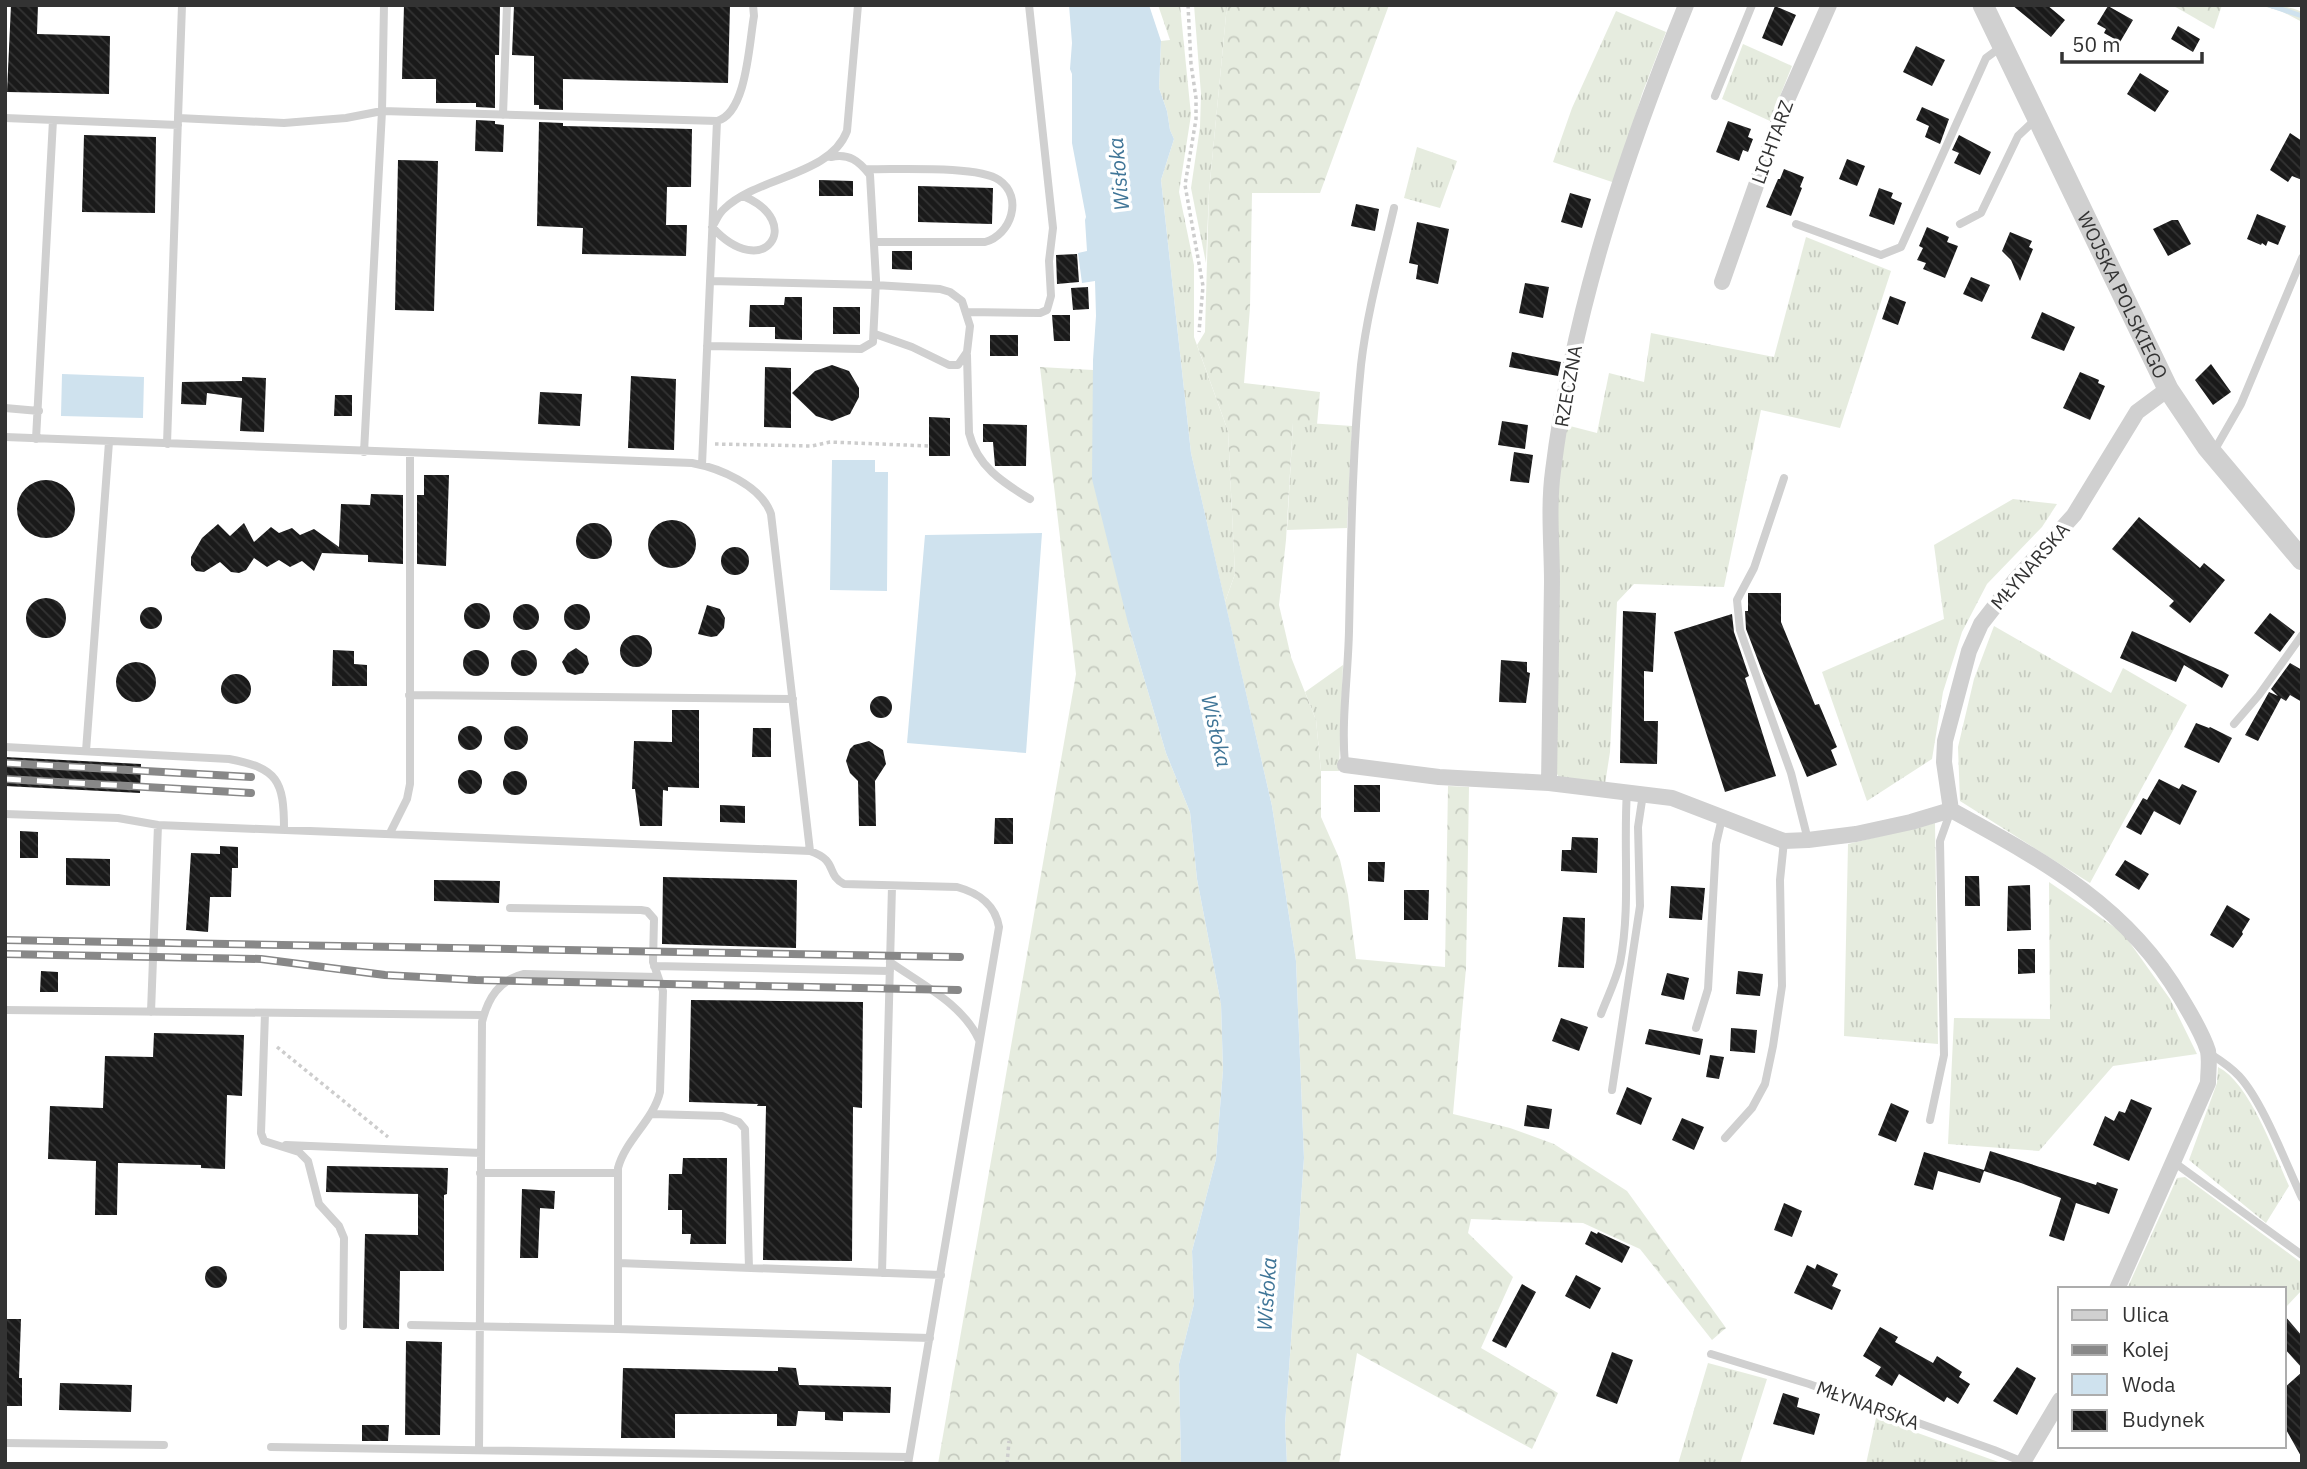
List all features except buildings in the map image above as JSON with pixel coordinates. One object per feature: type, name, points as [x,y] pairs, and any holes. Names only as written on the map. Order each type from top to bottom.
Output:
[{"type":"street","name":"RZECZNA","points":[[1549,783],[1552,474],[1583,302],[1611,211],[1686,5]]},
{"type":"street","name":"LICHTARZ","points":[[1722,282],[1783,109],[1829,5]]},
{"type":"street","name":"WOJSKA POLSKIEGO","points":[[1983,5],[2168,389],[2212,453],[2302,560]]},
{"type":"street","name":"MŁYNARSKA","points":[[1951,810],[1944,762],[1945,741],[1958,688],[1981,624],[2016,579],[2074,515],[2137,412],[2168,389]]},
{"type":"street","points":[[1345,765],[1439,778],[1549,783],[1672,798],[1784,841],[1808,841],[1889,827],[1951,810],[2060,874],[2096,899],[2135,934],[2169,978],[2196,1024],[2208,1053],[2208,1083],[2175,1163],[2118,1287]]},
{"type":"street","name":"MŁYNARSKA","points":[[2022,1463],[2058,1403]]},
{"type":"lane","points":[[167,444],[183,5]]},
{"type":"lane","points":[[365,452],[382,111],[384,5]]},
{"type":"lane","points":[[503,115],[507,5]]},
{"type":"lane","points":[[5,118],[284,123],[346,118],[382,111],[716,121],[725,119],[740,95],[754,16],[753,5]]},
{"type":"lane","points":[[828,157],[844,140],[847,131],[858,5]]},
{"type":"lane","points":[[967,312],[1040,313],[1046,310],[1050,302],[1049,253],[1053,228],[1029,5]]},
{"type":"lane","points":[[1715,96],[1752,5]]},
{"type":"lane","points":[[1796,224],[1881,255],[1901,247],[1986,58],[2003,45]]},
{"type":"lane","points":[[1960,224],[1981,213],[2018,136],[2038,117]]},
{"type":"lane","points":[[36,439],[53,120]]},
{"type":"lane","points":[[702,465],[716,121]]},
{"type":"lane","points":[[707,346],[861,349],[873,342],[875,334],[872,184],[870,175],[854,158],[840,155],[828,157],[743,196],[723,210],[712,227]]},
{"type":"lane","points":[[865,169],[986,174],[1005,185],[1012,202],[1009,225],[995,240],[874,242]]},
{"type":"lane","points":[[712,227],[723,239],[736,247],[762,251],[771,244],[774,222],[761,206],[743,196]]},
{"type":"lane","points":[[1345,765],[1343,741],[1348,667],[1351,520],[1362,364],[1370,312],[1394,208]]},
{"type":"lane","points":[[2212,453],[2241,404],[2302,258]]},
{"type":"lane","points":[[710,281],[876,285],[950,292],[962,301],[970,326],[967,352],[969,433],[972,444],[985,467],[1030,499]]},
{"type":"lane","points":[[875,334],[912,347],[949,365],[957,365],[963,361],[967,352]]},
{"type":"lane","points":[[5,408],[39,411]]},
{"type":"lane","points":[[5,437],[702,465],[715,469],[749,488],[762,498],[769,508],[810,851]]},
{"type":"lane","points":[[86,751],[109,442]]},
{"type":"lane","points":[[390,833],[407,799],[410,784],[410,453]]},
{"type":"lane","points":[[1784,478],[1754,568],[1737,600],[1740,630],[1791,773],[1808,841]]},
{"type":"lane","points":[[2234,724],[2259,695],[2302,635]]},
{"type":"lane","points":[[409,695],[793,699]]},
{"type":"lane","points":[[5,747],[229,759],[254,764],[270,774],[279,786],[284,800],[284,829]]},
{"type":"lane","points":[[1601,1014],[1619,965],[1625,917],[1624,832],[1635,792]]},
{"type":"lane","points":[[1612,1090],[1640,906],[1635,792]]},
{"type":"lane","name":"MŁYNARSKA","points":[[1930,1120],[1944,1055],[1940,841],[1951,810]]},
{"type":"lane","points":[[5,814],[118,818],[158,825],[810,851],[828,860],[834,875],[844,884],[957,887],[977,894],[992,907],[999,928],[909,1460],[271,1447]]},
{"type":"lane","points":[[1696,1028],[1709,989],[1716,844],[1722,818]]},
{"type":"lane","points":[[151,1012],[158,825]]},
{"type":"lane","points":[[1725,1138],[1752,1108],[1765,1084],[1773,1046],[1782,986],[1780,880],[1784,841]]},
{"type":"lane","points":[[882,1273],[892,886]]},
{"type":"lane","points":[[510,908],[647,911],[652,915],[655,924],[654,966],[663,991],[660,1092],[652,1114],[625,1150],[618,1173],[618,1329]]},
{"type":"lane","points":[[654,966],[890,967],[964,1016],[972,1025],[979,1041]]},
{"type":"lane","points":[[479,1450],[480,1173],[483,1015],[486,1005],[499,986],[512,977],[524,974],[659,977]]},
{"type":"lane","points":[[5,1010],[483,1015]]},
{"type":"lane","points":[[265,1013],[261,1133],[264,1141],[299,1152],[308,1161],[319,1204],[339,1226],[344,1238],[343,1326]]},
{"type":"lane","points":[[2208,1053],[2223,1062],[2245,1083],[2302,1198]]},
{"type":"lane","points":[[652,1114],[722,1116],[739,1122],[745,1129],[749,1268]]},
{"type":"lane","points":[[273,1145],[481,1153]]},
{"type":"lane","points":[[2175,1163],[2302,1255]]},
{"type":"lane","points":[[480,1173],[618,1173]]},
{"type":"lane","points":[[618,1263],[941,1275]]},
{"type":"lane","points":[[411,1325],[930,1338]]},
{"type":"lane","name":"MŁYNARSKA","points":[[1711,1354],[1809,1384],[1994,1450],[2022,1463]]},
{"type":"lane","points":[[5,1443],[164,1445]]},
{"type":"path","points":[[1188,5],[1196,119],[1185,185],[1203,286],[1199,332]]},
{"type":"path","points":[[703,443],[812,446],[830,442],[929,446]]},
{"type":"path","points":[[264,1037],[404,1150]]},
{"type":"path","points":[[1007,1464],[1009,1440]]},
{"type":"green space","points":[[1158,5],[1180,5],[1191,115],[1179,192],[1194,265],[1194,337],[1228,431],[1235,574],[1225,602],[1191,453],[1161,180],[1174,139],[1159,88],[1161,41],[1170,40]]},
{"type":"green space","points":[[1194,5],[1227,5],[1209,192],[1206,263],[1191,188],[1200,127],[1201,94]]},
{"type":"green space","points":[[1227,5],[1389,5],[1320,193],[1252,193],[1250,308],[1244,383],[1320,392],[1317,424],[1293,423],[1279,605],[1291,657],[1316,720],[1321,771],[1321,817],[1340,860],[1348,895],[1356,959],[1445,967],[1448,786],[1469,787],[1466,968],[1453,1114],[1510,1128],[1554,1144],[1627,1191],[1726,1328],[1712,1340],[1640,1249],[1583,1223],[1471,1219],[1468,1233],[1513,1277],[1481,1348],[1558,1393],[1532,1449],[1357,1353],[1339,1464],[1287,1464],[1285,1425],[1304,1158],[1296,961],[1272,806],[1225,602],[1235,574],[1228,431],[1197,345],[1205,332],[1209,192]]},
{"type":"green space","points":[[2172,5],[2222,5],[2214,29]]},
{"type":"green space","points":[[2259,5],[2280,6],[2302,12],[2302,22],[2281,11]]},
{"type":"green space","points":[[1616,11],[1666,32],[1642,94],[1615,183],[1553,162],[1572,108]]},
{"type":"green space","points":[[1743,44],[1792,66],[1770,121],[1722,99]]},
{"type":"green space","points":[[1417,147],[1457,161],[1440,208],[1404,198]]},
{"type":"green space","points":[[1806,237],[1891,271],[1840,428],[1761,410],[1724,587],[1634,584],[1617,602],[1610,752],[1605,784],[1560,779],[1554,769],[1558,476],[1566,425],[1597,433],[1609,373],[1644,382],[1651,333],[1774,357]]},
{"type":"green space","points":[[1040,367],[1093,370],[1129,627],[1166,753],[1190,812],[1197,879],[1221,1004],[1223,1070],[1216,1159],[1192,1251],[1194,1304],[1179,1364],[1181,1464],[938,1464],[1076,674]]},
{"type":"green space","points":[[1293,422],[1352,426],[1347,528],[1287,530]]},
{"type":"green space","points":[[2013,499],[2057,504],[2042,527],[1987,584],[1962,632],[1943,692],[1932,759],[1867,801],[1822,672],[1944,619],[1934,545]]},
{"type":"green space","points":[[1994,626],[2111,693],[2123,668],[2187,705],[2090,883],[1960,801],[1958,747],[1974,679]]},
{"type":"green space","points":[[1343,665],[1339,771],[1321,771],[1316,720],[1305,692]]},
{"type":"green space","points":[[1935,823],[1938,1044],[1844,1036],[1848,844]]},
{"type":"green space","points":[[2049,882],[2123,933],[2170,999],[2197,1054],[2113,1066],[2039,1151],[1948,1144],[1954,1018],[2050,1019]]},
{"type":"green space","points":[[2218,1067],[2230,1075],[2251,1103],[2289,1186],[2266,1223],[2189,1160],[2217,1083]]},
{"type":"green space","points":[[2185,1177],[2302,1263],[2302,1290],[2286,1307],[2286,1287],[2128,1287],[2177,1178]]},
{"type":"green space","points":[[1708,1363],[1767,1379],[1740,1464],[1678,1464]]},
{"type":"green space","points":[[1876,1418],[2004,1464],[1866,1464]]},
{"type":"water","name":"Wisłoka","points":[[1069,5],[1149,5],[1161,41],[1159,88],[1174,139],[1161,180],[1191,453],[1272,806],[1296,961],[1304,1158],[1285,1425],[1287,1464],[1181,1464],[1179,1364],[1194,1304],[1192,1251],[1216,1159],[1223,1070],[1221,1004],[1197,879],[1190,812],[1166,753],[1129,627],[1092,479],[1095,281],[1082,283],[1078,253],[1087,251],[1086,217],[1072,143],[1072,43]]},
{"type":"water","points":[[62,374],[144,377],[143,418],[61,416]]},
{"type":"water","points":[[832,460],[875,460],[875,472],[888,472],[887,591],[830,590]]},
{"type":"water","points":[[1042,533],[1026,753],[907,743],[925,535]]},
{"type":"waterway","points":[[2269,5],[2302,16]]},
{"type":"railway","points":[[5,763],[251,777]]},
{"type":"railway","points":[[5,779],[251,793]]},
{"type":"railway","points":[[5,940],[960,957]]},
{"type":"railway","points":[[5,954],[261,959],[385,975],[476,980],[958,990]]}]
